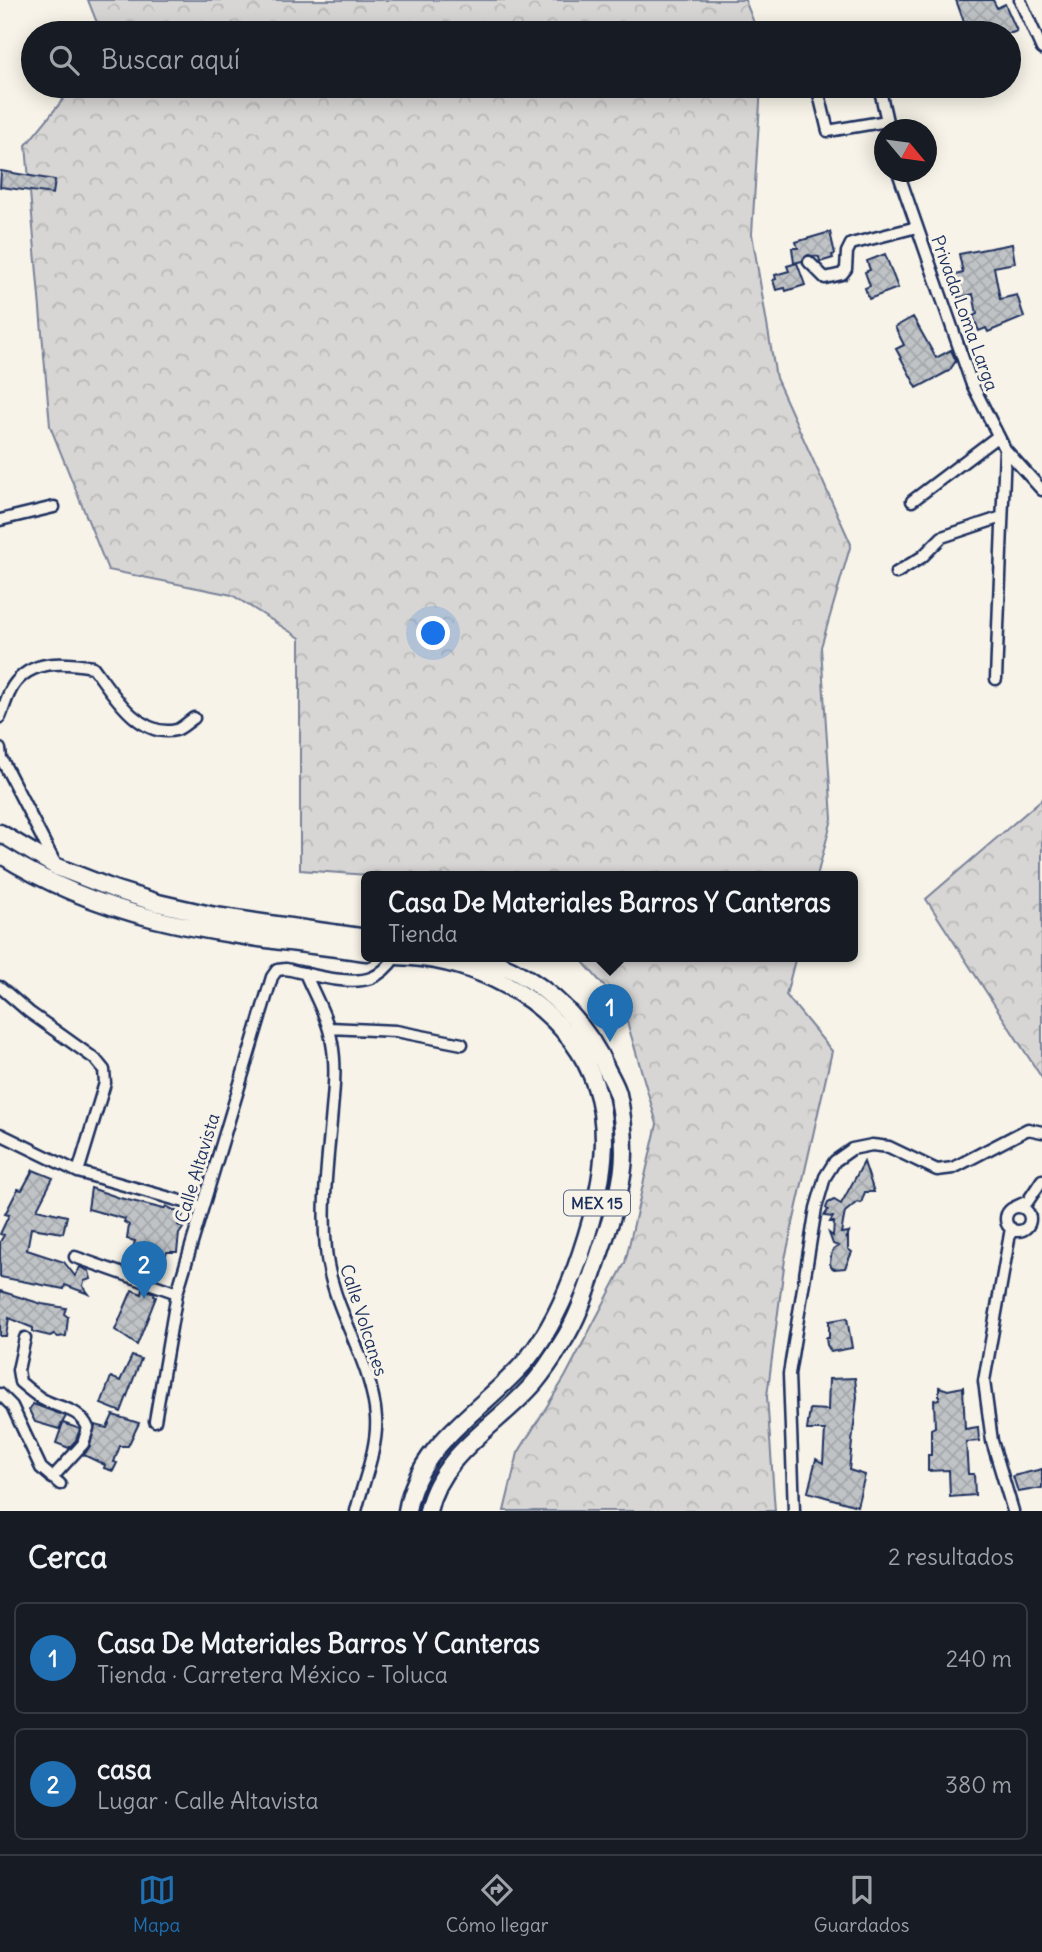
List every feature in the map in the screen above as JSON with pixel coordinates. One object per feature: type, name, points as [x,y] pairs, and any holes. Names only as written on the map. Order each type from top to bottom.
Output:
[{"type":"main road","points":[[0,833],[57,867],[158,903],[215,916],[361,937]]},
{"type":"main road","points":[[0,855],[68,891],[144,918],[220,933],[361,951]]},
{"type":"main road","name":"MEX 15","points":[[407,1511],[412,1486],[430,1454],[460,1422],[512,1376],[543,1339],[565,1296],[591,1224],[605,1153],[601,1110],[587,1064],[561,1027],[544,1010],[507,985],[444,962]]},
{"type":"main road","name":"MEX 15","points":[[428,1511],[440,1481],[457,1457],[534,1383],[564,1341],[589,1286],[617,1201],[624,1153],[618,1093],[600,1054],[579,1023],[553,997],[497,962]]},
{"type":"street","points":[[1020,0],[1042,49]]},
{"type":"street","points":[[820,98],[828,131],[874,126]]},
{"type":"street","points":[[882,98],[887,119]]},
{"type":"street","name":"Privada Loma Larga","points":[[901,182],[971,382],[1005,449],[1042,491]]},
{"type":"street","points":[[809,262],[825,278],[842,274],[846,269],[847,251],[851,244],[917,227]]},
{"type":"street","points":[[912,501],[998,436]]},
{"type":"street","points":[[996,679],[1005,449]]},
{"type":"street","points":[[0,520],[54,507]]},
{"type":"street","points":[[897,573],[922,557],[942,537],[1002,517]]},
{"type":"street","points":[[0,717],[13,686],[35,666],[67,663],[93,667],[131,715],[150,728],[176,730],[194,718]]},
{"type":"street","points":[[0,755],[57,867]]},
{"type":"street","points":[[306,973],[354,981],[370,978],[384,971],[391,962]]},
{"type":"street","name":"Calle Altavista","points":[[155,1421],[177,1293],[272,977],[277,970],[286,968],[306,973]]},
{"type":"street","name":"Calle Volcanes","points":[[306,973],[329,1028],[335,1069],[323,1208],[326,1254],[334,1292],[374,1401],[376,1420],[374,1440],[356,1511]]},
{"type":"street","points":[[0,987],[29,1013],[95,1059],[104,1070],[105,1083],[78,1172]]},
{"type":"street","points":[[329,1028],[396,1031],[462,1044]]},
{"type":"street","points":[[794,1511],[790,1363],[816,1208],[825,1177],[835,1161],[852,1149],[872,1145],[889,1147],[937,1170],[953,1168],[1028,1129],[1042,1132]]},
{"type":"street","points":[[0,1134],[78,1172],[202,1206]]},
{"type":"street","points":[[1014,1208],[1023,1208],[1029,1213],[1030,1221],[1026,1228],[1018,1231],[1011,1228],[1006,1221],[1007,1216],[1014,1208],[1027,1201],[1042,1180]]},
{"type":"street","points":[[1011,1228],[984,1381],[992,1441],[1013,1511]]},
{"type":"street","points":[[75,1257],[177,1293]]},
{"type":"street","points":[[0,1394],[12,1406],[41,1468],[56,1481],[83,1444],[88,1428],[72,1410],[44,1400],[20,1381],[18,1370],[25,1338]]},
{"type":"green space","points":[[88,0],[745,0],[753,21],[96,21]]},
{"type":"green space","points":[[64,98],[760,98],[752,234],[776,378],[851,544],[821,647],[832,819],[818,871],[361,871],[361,875],[300,870],[300,638],[232,595],[108,570],[50,426],[26,145]]},
{"type":"green space","points":[[1042,799],[1042,1078],[926,899]]},
{"type":"green space","points":[[583,962],[794,962],[786,995],[832,1051],[785,1259],[767,1396],[775,1511],[504,1511],[518,1453],[565,1377],[625,1263],[657,1124],[623,1008]]},
{"type":"building","points":[[956,0],[993,0],[997,8],[1005,4],[1013,21],[967,21],[964,21]]},
{"type":"building","points":[[1,171],[55,180],[53,194],[0,187]]},
{"type":"building","points":[[830,232],[835,254],[832,255],[833,258],[820,262],[819,257],[808,255],[802,261],[794,263],[792,248],[798,248],[796,242]]},
{"type":"building","points":[[1012,244],[1015,263],[994,267],[1000,299],[1017,295],[1024,317],[988,332],[986,328],[979,331],[973,316],[977,314],[973,294],[958,298],[952,276],[963,273],[959,254]]},
{"type":"building","points":[[885,254],[898,288],[869,299],[865,288],[870,286],[865,272],[870,270],[867,261]]},
{"type":"building","points":[[797,263],[805,285],[786,291],[785,288],[776,290],[773,280],[776,279],[775,275],[789,271],[787,266]]},
{"type":"building","points":[[913,317],[936,358],[951,350],[956,361],[949,371],[917,388],[896,349],[904,345],[895,327]]},
{"type":"building","points":[[864,1162],[874,1192],[865,1192],[861,1203],[857,1202],[845,1212],[841,1233],[849,1232],[846,1239],[848,1237],[848,1249],[852,1252],[845,1268],[834,1269],[830,1263],[832,1251],[838,1246],[833,1244],[829,1233],[833,1236],[834,1222],[830,1222],[833,1217],[824,1216],[828,1210],[826,1208],[828,1203],[834,1200],[841,1204]]},
{"type":"building","points":[[33,1170],[53,1178],[37,1209],[67,1216],[63,1233],[31,1228],[27,1250],[64,1262],[75,1276],[80,1267],[89,1271],[91,1279],[84,1281],[83,1286],[89,1294],[65,1285],[64,1289],[0,1277],[0,1242],[4,1235],[0,1234],[9,1215],[5,1214],[18,1189],[22,1190]]},
{"type":"building","points":[[91,1188],[164,1209],[166,1206],[183,1215],[178,1225],[183,1228],[179,1234],[177,1252],[167,1252],[157,1278],[148,1275],[150,1270],[130,1259],[135,1241],[127,1239],[129,1225],[124,1222],[125,1219],[88,1209]]},
{"type":"building","points":[[143,1289],[155,1293],[156,1297],[137,1345],[115,1330],[132,1290],[142,1294]]},
{"type":"building","points":[[0,1291],[42,1304],[66,1308],[66,1336],[33,1332],[33,1328],[9,1318],[6,1336],[0,1336]]},
{"type":"building","points":[[847,1318],[852,1348],[831,1352],[826,1338],[829,1338],[829,1321]]},
{"type":"building","points":[[132,1356],[141,1359],[121,1412],[101,1404],[111,1377],[120,1381]]},
{"type":"building","points":[[855,1378],[857,1397],[849,1470],[865,1475],[857,1506],[808,1492],[816,1459],[823,1463],[825,1430],[807,1430],[810,1409],[828,1410],[829,1379]]},
{"type":"building","points":[[939,1387],[948,1390],[963,1387],[965,1429],[978,1427],[979,1441],[966,1442],[968,1474],[974,1474],[975,1495],[950,1497],[949,1470],[928,1471],[931,1429],[935,1427],[934,1400],[939,1399]]},
{"type":"building","points":[[33,1404],[66,1416],[59,1429],[35,1422],[29,1410]]},
{"type":"building","points":[[113,1415],[139,1423],[128,1446],[120,1446],[113,1471],[84,1455],[90,1446],[95,1425],[107,1428]]},
{"type":"building","points":[[63,1423],[80,1429],[69,1448],[56,1443]]},
{"type":"building","points":[[1042,1469],[1042,1488],[1018,1492],[1013,1476]]},
{"type":"place","name":"Casa De Materiales Barros Y Canteras","points":[[610,1042]]},
{"type":"place","name":"casa","points":[[144,1299]]}]
